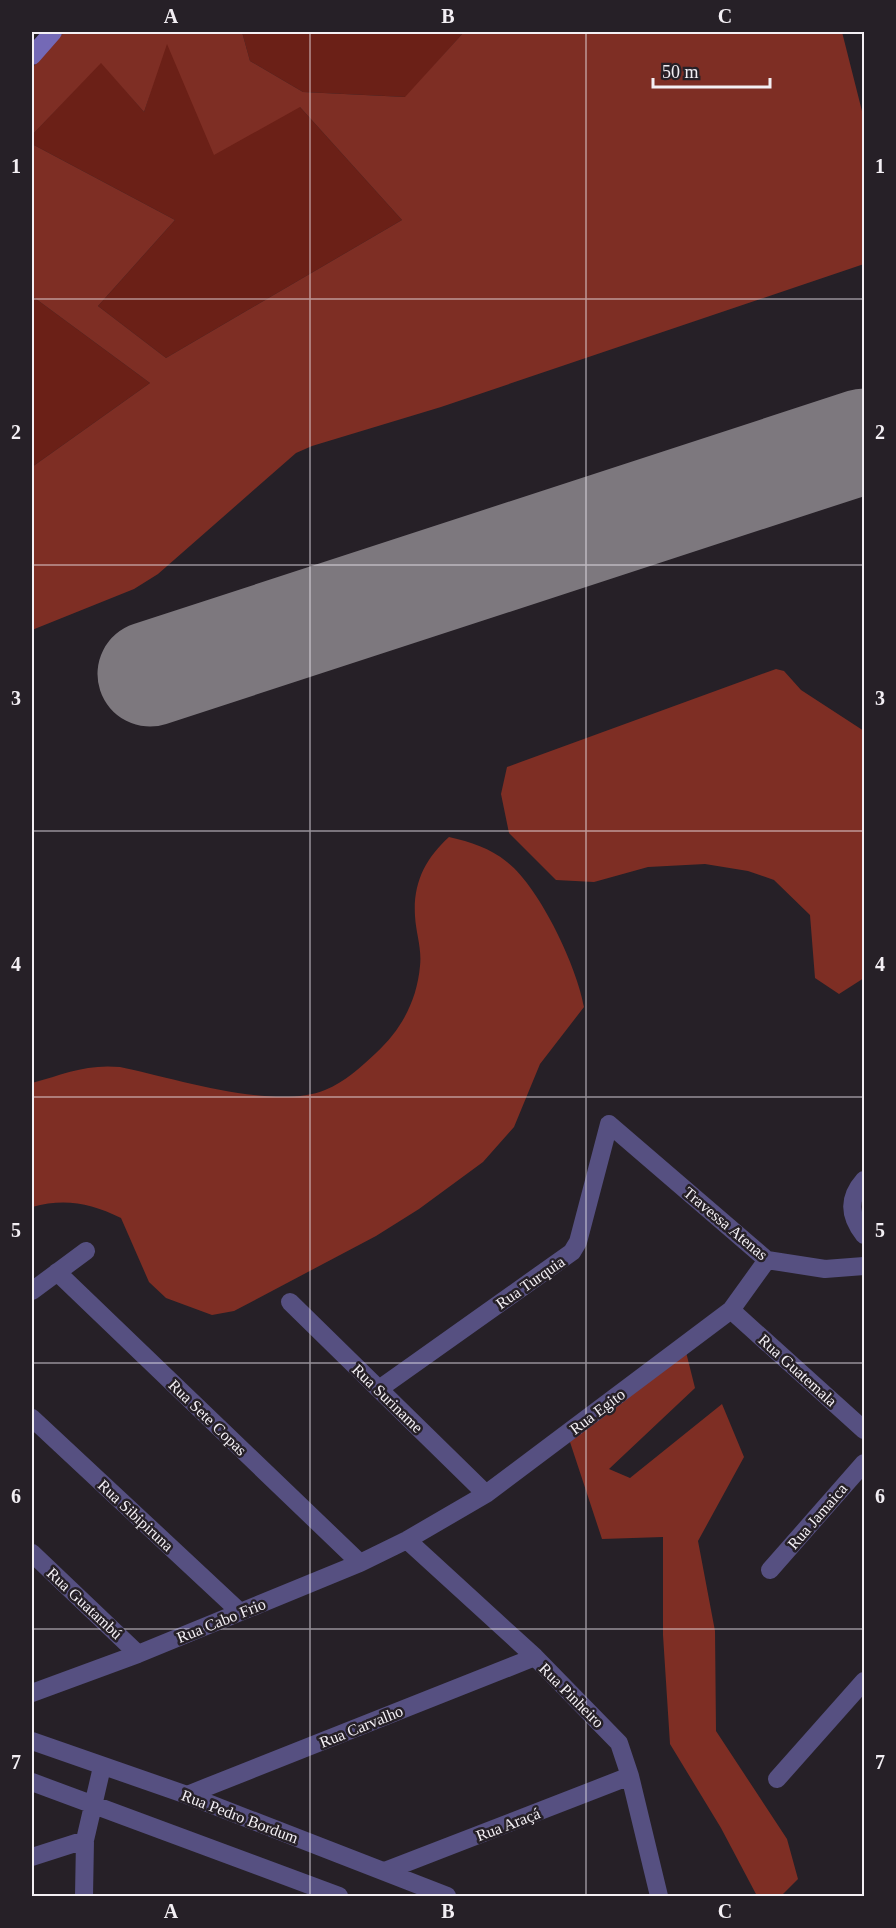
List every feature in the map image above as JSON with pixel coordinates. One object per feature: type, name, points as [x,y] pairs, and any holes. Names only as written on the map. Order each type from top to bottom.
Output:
[{"type":"main road","points":[[32,56],[53,32]]},
{"type":"street","name":"Travessa Atenas","points":[[609,1124],[767,1260],[825,1269],[864,1266]]},
{"type":"street","name":"Rua Turquia","points":[[379,1389],[572,1252],[578,1242],[609,1124]]},
{"type":"street","points":[[860,1230],[850,1206],[858,1187],[864,1180]]},
{"type":"street","points":[[32,1291],[86,1251]]},
{"type":"street","name":"Rua Egito","points":[[407,1540],[486,1494],[731,1310],[767,1260]]},
{"type":"street","name":"Rua Sete Copas","points":[[57,1272],[360,1563]]},
{"type":"street","name":"Rua Suriname","points":[[290,1302],[486,1494]]},
{"type":"street","name":"Rua Guatemala","points":[[731,1310],[864,1430]]},
{"type":"street","name":"Rua Sibipiruna","points":[[32,1418],[240,1612]]},
{"type":"street","name":"Rua Jamaica","points":[[770,1570],[864,1462]]},
{"type":"street","name":"Rua Cabo Frio","points":[[32,1693],[138,1654],[360,1563],[407,1540]]},
{"type":"street","name":"Rua Pinheiro","points":[[407,1540],[535,1657],[619,1743],[630,1776],[658,1896]]},
{"type":"street","name":"Rua Guatambú","points":[[32,1553],[138,1654]]},
{"type":"street","name":"Rua Carvalho","points":[[187,1795],[535,1657]]},
{"type":"street","points":[[777,1779],[864,1681]]},
{"type":"street","name":"Rua Pedro Bordum","points":[[32,1741],[187,1795],[447,1896]]},
{"type":"street","points":[[84,1896],[85,1840],[91,1804],[102,1767]]},
{"type":"street","name":"Rua Araçá","points":[[385,1871],[630,1776]]},
{"type":"street","points":[[32,1782],[339,1896]]},
{"type":"street","points":[[32,1857],[85,1840]]},
{"type":"shaded area","points":[[64,32],[242,32],[250,61],[303,92],[405,97],[464,32],[842,32],[864,119],[864,264],[441,407],[312,446],[296,453],[158,574],[134,589],[32,630],[32,467],[150,383],[32,296],[32,144],[175,220],[98,306],[166,358],[402,220],[300,107],[214,155],[167,44],[144,112],[101,63],[32,135],[32,68]]},
{"type":"shaded area","points":[[242,32],[464,32],[406,97],[303,92],[250,61]]},
{"type":"shaded area","points":[[166,43],[300,107],[402,220],[166,358],[98,306],[175,220],[32,144],[32,135],[101,62],[144,112]]},
{"type":"shaded area","points":[[32,296],[150,383],[32,467]]},
{"type":"shaded area","points":[[776,669],[784,671],[801,690],[864,731],[864,978],[839,994],[815,978],[810,915],[774,880],[748,871],[705,864],[648,867],[594,882],[556,880],[509,833],[501,794],[507,767]]},
{"type":"shaded area","points":[[449,837],[473,843],[501,857],[532,890],[565,950],[574,971],[584,1007],[540,1064],[514,1127],[483,1162],[419,1209],[376,1236],[234,1311],[212,1315],[166,1298],[149,1282],[121,1218],[99,1209],[77,1204],[55,1203],[32,1207],[32,1083],[85,1068],[108,1066],[224,1091],[279,1097],[325,1090],[365,1064],[401,1024],[412,1002],[416,991],[420,959],[415,916],[416,893],[427,863]]},
{"type":"shaded area","points":[[686,1352],[695,1388],[609,1469],[630,1478],[722,1404],[744,1457],[698,1541],[715,1631],[716,1731],[787,1839],[798,1879],[781,1896],[757,1896],[721,1828],[670,1744],[663,1635],[663,1537],[602,1539],[568,1436]]},
{"type":"runway","points":[[150,674],[864,441]]}]
